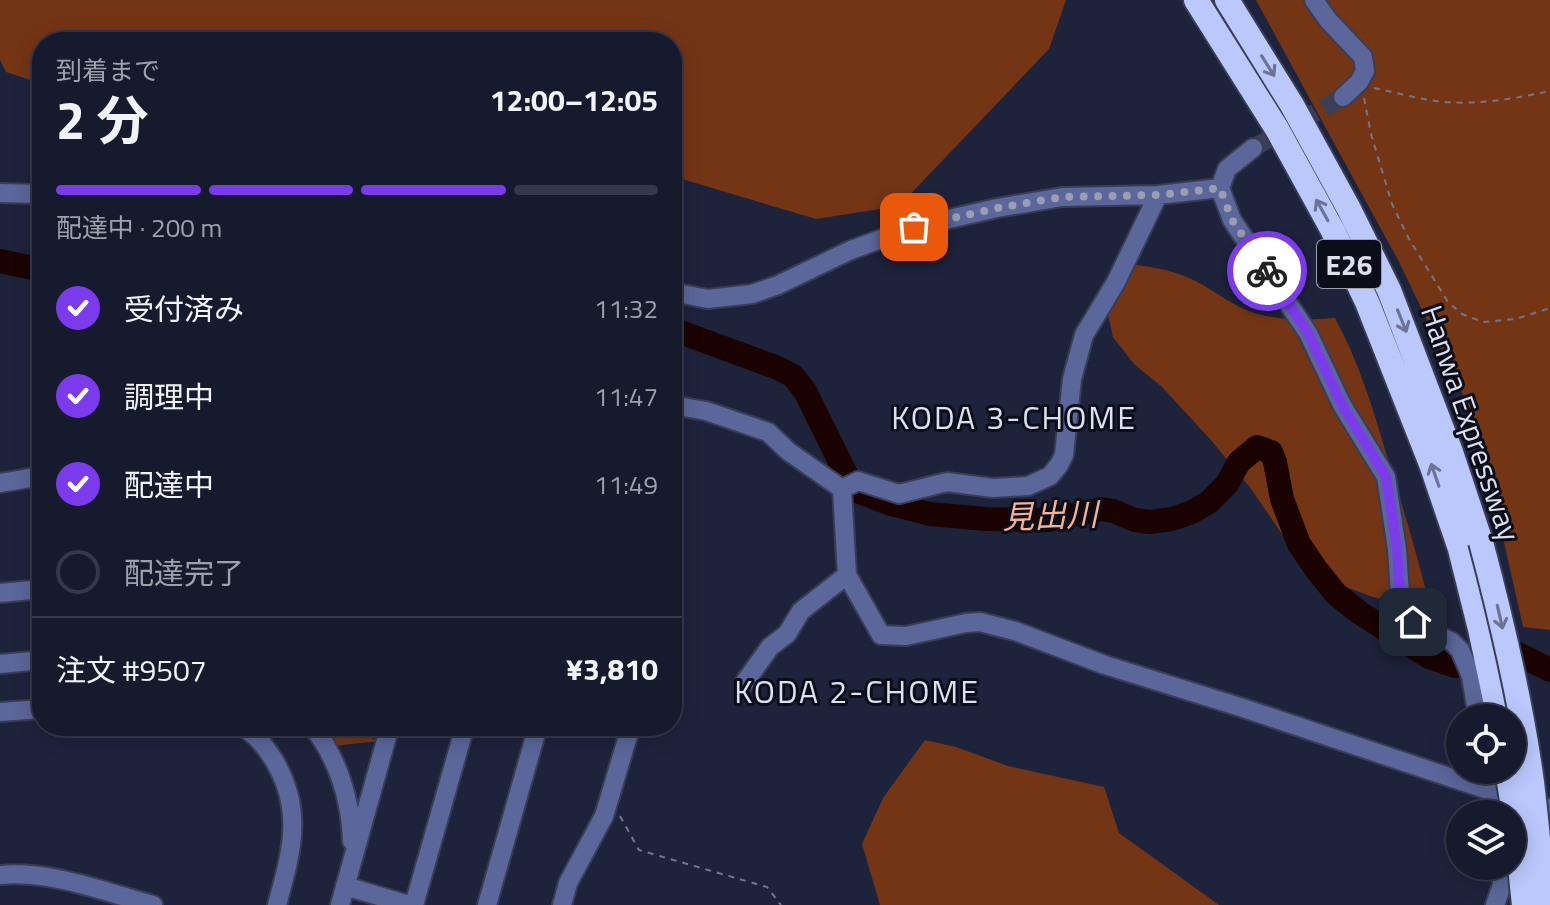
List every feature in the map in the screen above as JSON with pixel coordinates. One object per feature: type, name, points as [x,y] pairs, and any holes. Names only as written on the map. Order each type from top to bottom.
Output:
[{"type":"highway","name":"Hanwa Expressway","points":[[1196,0],[1277,129],[1333,231],[1367,302],[1431,464],[1499,610],[1532,782],[1545,905]]},
{"type":"highway","name":"Hanwa Expressway","points":[[1227,0],[1292,105],[1349,209],[1389,290],[1451,452],[1470,545],[1480,629],[1496,704]]},
{"type":"highway","points":[[1509,784],[1524,905]]},
{"type":"street","points":[[1314,0],[1328,20],[1363,57],[1365,71],[1361,87],[1343,97]]},
{"type":"street","points":[[1253,148],[1227,169],[1220,188],[1232,220],[1308,333],[1342,405],[1386,477],[1404,612],[1413,622],[1452,642],[1460,650],[1471,676],[1476,704]]},
{"type":"street","points":[[682,294],[708,299],[752,294],[851,250],[914,227],[997,208],[1062,197],[1158,195],[1220,188]]},
{"type":"street","points":[[0,193],[32,194]]},
{"type":"street","points":[[682,407],[706,411],[768,432],[788,451],[850,485],[899,494],[947,482],[993,488],[1028,486],[1050,476],[1064,455],[1072,379],[1084,335],[1116,282],[1158,195]]},
{"type":"street","points":[[0,483],[32,478]]},
{"type":"street","points":[[850,485],[847,575],[881,635],[906,636],[980,622],[1015,631],[1105,665],[1550,809]]},
{"type":"street","points":[[745,682],[770,647],[787,634],[801,611],[847,575]]},
{"type":"street","points":[[0,593],[32,590]]},
{"type":"street","points":[[0,664],[32,661]]},
{"type":"street","points":[[0,712],[32,710]]},
{"type":"street","points":[[252,736],[269,752],[285,779],[293,810],[291,855],[277,905]]},
{"type":"street","points":[[318,736],[343,784],[351,823],[352,860]]},
{"type":"street","points":[[340,905],[387,736]]},
{"type":"street","points":[[345,886],[411,905],[462,736]]},
{"type":"street","points":[[487,905],[535,736]]},
{"type":"street","points":[[562,905],[568,883],[604,816],[628,736]]},
{"type":"street","points":[[1490,784],[1493,800]]},
{"type":"street","points":[[0,875],[34,874],[153,905]]},
{"type":"street","points":[[1495,905],[1502,880]]},
{"type":"path","points":[[1550,91],[1518,98],[1471,102],[1437,101],[1361,87],[1392,204],[1409,239],[1448,302],[1462,314],[1483,322],[1516,319],[1550,308]]},
{"type":"path","points":[[610,797],[639,850],[767,887],[781,905]]},
{"type":"shaded area","points":[[0,0],[1066,0],[1049,49],[899,206],[816,219],[682,179],[682,32],[32,32],[32,81],[6,72],[0,60]]},
{"type":"shaded area","points":[[1256,0],[1550,0],[1550,630],[1523,627],[1478,426],[1399,262]]},
{"type":"shaded area","points":[[1128,264],[1182,275],[1241,308],[1270,317],[1335,318],[1371,403],[1428,599],[1415,607],[1373,597],[1324,579],[1284,537],[1249,486],[1210,439],[1162,387],[1134,364],[1113,337],[1106,306]]},
{"type":"shaded area","points":[[326,736],[368,736],[380,741],[333,746]]},
{"type":"shaded area","points":[[925,740],[956,747],[1008,766],[1104,787],[1119,833],[1219,905],[880,905],[862,844],[883,798]]},
{"type":"waterway","name":"見出川","points":[[0,261],[32,268]]},
{"type":"waterway","name":"見出川","points":[[682,333],[793,376],[805,391],[857,491],[930,514],[1047,520],[1102,509],[1135,520],[1150,522],[1172,519],[1209,502],[1227,484],[1239,462],[1257,447],[1271,452],[1282,499],[1299,544],[1336,594],[1360,613],[1429,657],[1456,666],[1518,654],[1550,670]]},
{"type":"tunnel","points":[[1253,148],[1343,97]]},
{"type":"way so far","points":[[914,227],[1062,197],[1158,195],[1220,188],[1232,220],[1267,271]]},
{"type":"district","name":"KODA 3-CHOME","points":[[1014,417]]},
{"type":"district","name":"KODA 2-CHOME","points":[[857,691]]},
{"type":"route","points":[[1267,271],[1308,333],[1342,405],[1386,477],[1400,594],[1404,612],[1413,622]]}]
